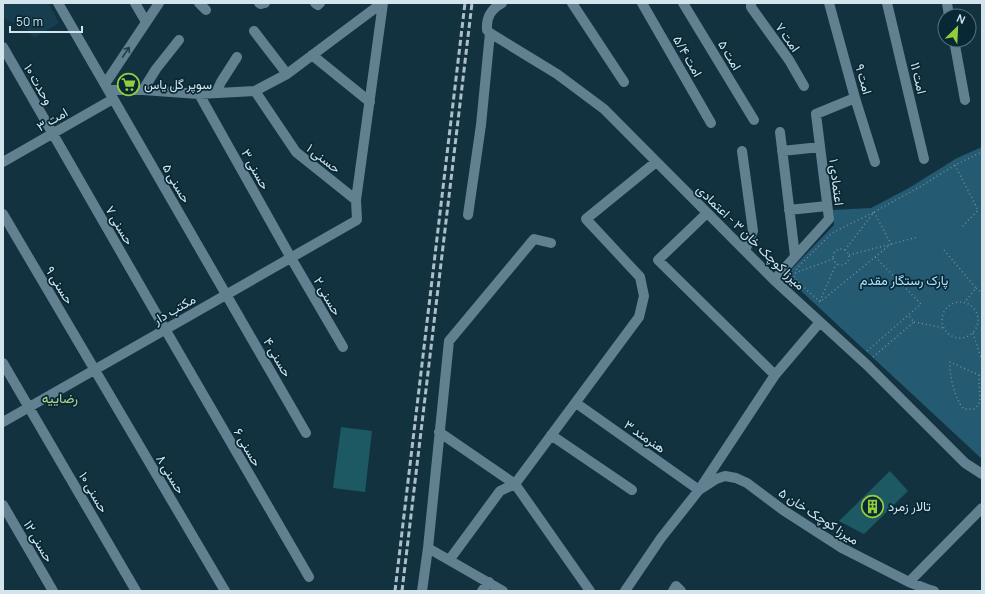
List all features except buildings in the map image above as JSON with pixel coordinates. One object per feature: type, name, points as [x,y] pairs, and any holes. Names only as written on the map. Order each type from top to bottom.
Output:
[{"type":"street","name":"حسنی ۵","points":[[58,3],[226,294]]},
{"type":"street","points":[[135,3],[146,22]]},
{"type":"street","points":[[160,3],[146,22],[106,87],[199,94],[255,90],[287,74],[382,3]]},
{"type":"street","points":[[259,3],[265,3]]},
{"type":"street","points":[[315,3],[318,5],[320,3]]},
{"type":"street","points":[[356,200],[382,3]]},
{"type":"street","points":[[468,215],[481,125],[490,33],[487,30],[488,15],[502,3]]},
{"type":"street","points":[[572,3],[624,82]]},
{"type":"street","name":"امت ۵/۴","points":[[642,3],[711,123]]},
{"type":"street","name":"امت ۵","points":[[683,3],[754,120]]},
{"type":"street","name":"امت ۷","points":[[751,3],[751,7],[789,60],[804,86]]},
{"type":"street","name":"امت ۹","points":[[829,3],[855,98],[875,162]]},
{"type":"street","name":"امت ۱۱","points":[[887,3],[924,160]]},
{"type":"street","points":[[254,31],[287,74]]},
{"type":"street","name":"میرزا کوچک خان ۳ - اعتمادی","points":[[490,33],[557,74],[604,109],[774,280],[863,362],[965,463],[982,474]]},
{"type":"street","points":[[143,90],[156,69],[180,40]]},
{"type":"street","name":"وحدت ۱۰","points":[[3,47],[53,134]]},
{"type":"street","points":[[955,48],[965,100]]},
{"type":"street","points":[[312,55],[370,102]]},
{"type":"street","points":[[216,93],[221,82],[238,57]]},
{"type":"street","name":"حسنی ۱","points":[[255,90],[296,152],[356,200]]},
{"type":"street","name":"حسنی ۳","points":[[199,94],[291,258]]},
{"type":"street","name":"اعتمادی ۱","points":[[774,280],[828,219],[816,114],[855,98]]},
{"type":"street","name":"امت ۳","points":[[3,162],[113,99]]},
{"type":"street","points":[[780,132],[795,256]]},
{"type":"street","name":"حسنی ۷","points":[[53,134],[165,329]]},
{"type":"street","points":[[782,151],[820,147]]},
{"type":"street","points":[[742,151],[753,231],[745,251]]},
{"type":"street","points":[[450,560],[500,491],[515,484],[639,317],[644,296],[640,277],[586,219],[656,162]]},
{"type":"street","name":"مکتب دار","points":[[3,422],[357,220],[356,200]]},
{"type":"street","points":[[789,210],[827,206]]},
{"type":"street","points":[[707,213],[658,260],[774,375]]},
{"type":"street","name":"حسنی ۹","points":[[3,214],[95,369]]},
{"type":"street","points":[[422,591],[428,548],[448,341],[534,239],[551,243]]},
{"type":"street","name":"حسنی ۲","points":[[291,258],[343,347]]},
{"type":"street","name":"حسنی ۴","points":[[226,294],[306,433]]},
{"type":"street","points":[[625,591],[661,538],[699,490],[774,375],[820,322]]},
{"type":"street","name":"حسنی ۶","points":[[165,329],[309,577]]},
{"type":"street","name":"حسنی ۱۰","points":[[3,363],[136,591]]},
{"type":"street","name":"حسنی ۸","points":[[95,369],[225,591]]},
{"type":"street","name":"هنرمند ۳","points":[[576,403],[699,490]]},
{"type":"street","points":[[439,432],[515,484],[590,591]]},
{"type":"street","points":[[551,435],[632,490]]},
{"type":"street","points":[[965,463],[982,482]]},
{"type":"street","name":"میرزا کوچک خان ۵","points":[[699,490],[716,479],[725,476],[736,478],[747,483],[783,510],[842,548],[929,591]]},
{"type":"street","name":"حسنی ۱۲","points":[[3,505],[53,591]]},
{"type":"street","points":[[909,582],[982,508]]},
{"type":"street","points":[[428,548],[503,591]]},
{"type":"street","points":[[482,591],[489,582]]},
{"type":"street","points":[[673,591],[676,586],[681,591]]},
{"type":"path","points":[[820,302],[794,278],[797,268],[832,233],[874,212],[956,165],[982,152]]},
{"type":"path","points":[[956,165],[978,210]]},
{"type":"path","points":[[962,227],[978,210],[982,210]]},
{"type":"path","points":[[874,212],[891,244]]},
{"type":"path","points":[[845,250],[874,212]]},
{"type":"path","points":[[849,256],[918,237]]},
{"type":"path","points":[[820,302],[891,244]]},
{"type":"path","points":[[839,249],[845,250],[849,256],[848,262],[842,265],[836,264],[833,259],[833,253],[839,249]]},
{"type":"path","points":[[944,250],[982,293]]},
{"type":"path","points":[[863,362],[866,352],[921,304],[875,257]]},
{"type":"path","points":[[795,273],[833,259]]},
{"type":"path","points":[[820,302],[836,264]]},
{"type":"path","points":[[965,302],[976,288]]},
{"type":"path","points":[[958,301],[965,302],[971,305],[978,314],[978,326],[973,333],[968,336],[961,338],[953,337],[944,328],[942,315],[947,306],[952,303],[958,301]]},
{"type":"path","points":[[908,315],[914,322],[944,328]]},
{"type":"path","points":[[863,362],[872,358],[914,322]]},
{"type":"path","points":[[973,333],[982,361]]},
{"type":"path","points":[[950,362],[981,375],[980,402],[974,409],[964,409],[959,404],[949,371],[950,362]]},
{"type":"shaded area","points":[[3,3],[48,3],[59,23],[34,38],[27,29],[3,18]]},
{"type":"green space","name":"پارک رستگار مقدم","points":[[982,147],[982,459],[785,276],[834,225],[833,210],[871,208],[909,188],[957,158]]},
{"type":"railway","points":[[395,591],[465,3]]},
{"type":"railway","points":[[402,591],[472,3]]},
{"type":"place","name":"سوپر گل یاس","points":[[129,84]]},
{"type":"place","name":"تالار زمرد","points":[[873,506]]},
{"type":"district","name":"رضاییه","points":[[60,398]]}]
